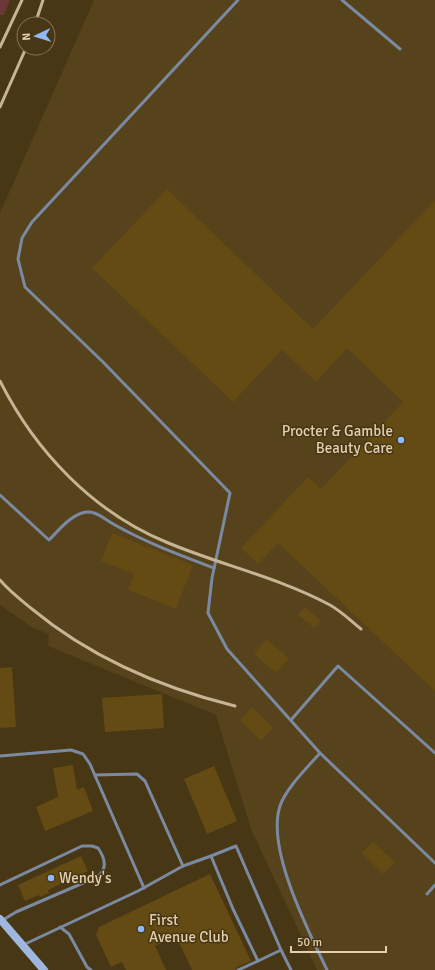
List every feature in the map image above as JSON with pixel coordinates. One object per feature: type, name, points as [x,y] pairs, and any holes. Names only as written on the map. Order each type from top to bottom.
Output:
[{"type":"main road","points":[[1,920],[44,970]]},
{"type":"lane","points":[[238,0],[32,222],[22,238],[18,259],[25,287],[103,362],[230,493],[214,568],[208,613],[227,648],[320,753],[435,863]]},
{"type":"lane","points":[[342,0],[400,49]]},
{"type":"lane","points":[[0,495],[49,540],[73,518],[82,513],[93,512],[161,548],[214,568]]},
{"type":"lane","points":[[291,720],[338,666],[435,753]]},
{"type":"lane","points":[[0,756],[71,750],[83,754],[90,764],[144,888]]},
{"type":"lane","points":[[320,753],[283,800],[280,806],[277,833],[281,859],[288,883],[327,970]]},
{"type":"lane","points":[[95,775],[137,774],[145,781],[183,866]]},
{"type":"lane","points":[[0,885],[82,846],[92,846],[98,848],[105,864],[103,872],[97,877],[1,920]]},
{"type":"lane","points":[[23,945],[144,888],[183,866],[236,846],[291,970]]},
{"type":"lane","points":[[211,856],[233,909],[258,961]]},
{"type":"lane","points":[[427,894],[435,885]]},
{"type":"lane","points":[[60,927],[69,934],[87,967],[91,970]]},
{"type":"lane","points":[[238,970],[281,950]]},
{"type":"shaded area","points":[[0,0],[10,0],[4,15],[0,15]]},
{"type":"shaded area","points":[[94,0],[435,0],[435,970],[317,970],[251,829],[216,715],[48,646],[49,634],[33,628],[0,605],[0,213]]},
{"type":"building","name":"Procter & Gamble Beauty Care","points":[[167,189],[313,329],[435,200],[435,691],[278,543],[258,564],[241,548],[308,477],[321,489],[403,402],[347,348],[316,382],[282,350],[233,402],[92,268]]},
{"type":"building","points":[[112,533],[193,565],[176,609],[128,590],[134,574],[101,561]]},
{"type":"building","points":[[305,607],[321,621],[314,628],[298,615]]},
{"type":"building","points":[[267,639],[289,659],[276,673],[254,654]]},
{"type":"building","points":[[12,667],[16,727],[0,728],[0,668]]},
{"type":"building","points":[[162,694],[164,728],[105,732],[102,698]]},
{"type":"building","points":[[252,707],[273,728],[261,741],[240,720]]},
{"type":"building","points":[[73,765],[77,790],[84,787],[93,811],[45,831],[36,807],[58,797],[53,768]]},
{"type":"building","points":[[214,766],[237,821],[207,834],[184,779]]},
{"type":"building","points":[[373,842],[395,862],[383,874],[362,853]]},
{"type":"building","name":"Wendy's","points":[[81,856],[88,871],[48,890],[49,893],[40,897],[39,895],[25,901],[18,885]]},
{"type":"building","points":[[210,874],[251,961],[237,967],[235,970],[192,970],[176,936],[155,946],[166,970],[126,970],[122,962],[111,967],[96,935],[99,927]]},
{"type":"railway","points":[[0,47],[22,0]]},
{"type":"railway","points":[[38,16],[43,0]]},
{"type":"railway","points":[[0,107],[22,56]]},
{"type":"railway","points":[[0,381],[14,407],[30,431],[49,455],[91,496],[114,514],[139,529],[166,542],[310,595],[334,607],[361,629]]},
{"type":"railway","points":[[0,580],[15,595],[54,626],[102,656],[154,680],[208,699],[235,706]]},
{"type":"place","name":"Procter & Gamble Beauty Care","points":[[401,440]]},
{"type":"place","name":"Wendy's","points":[[51,878]]},
{"type":"place","name":"First Avenue Club","points":[[141,929]]}]
